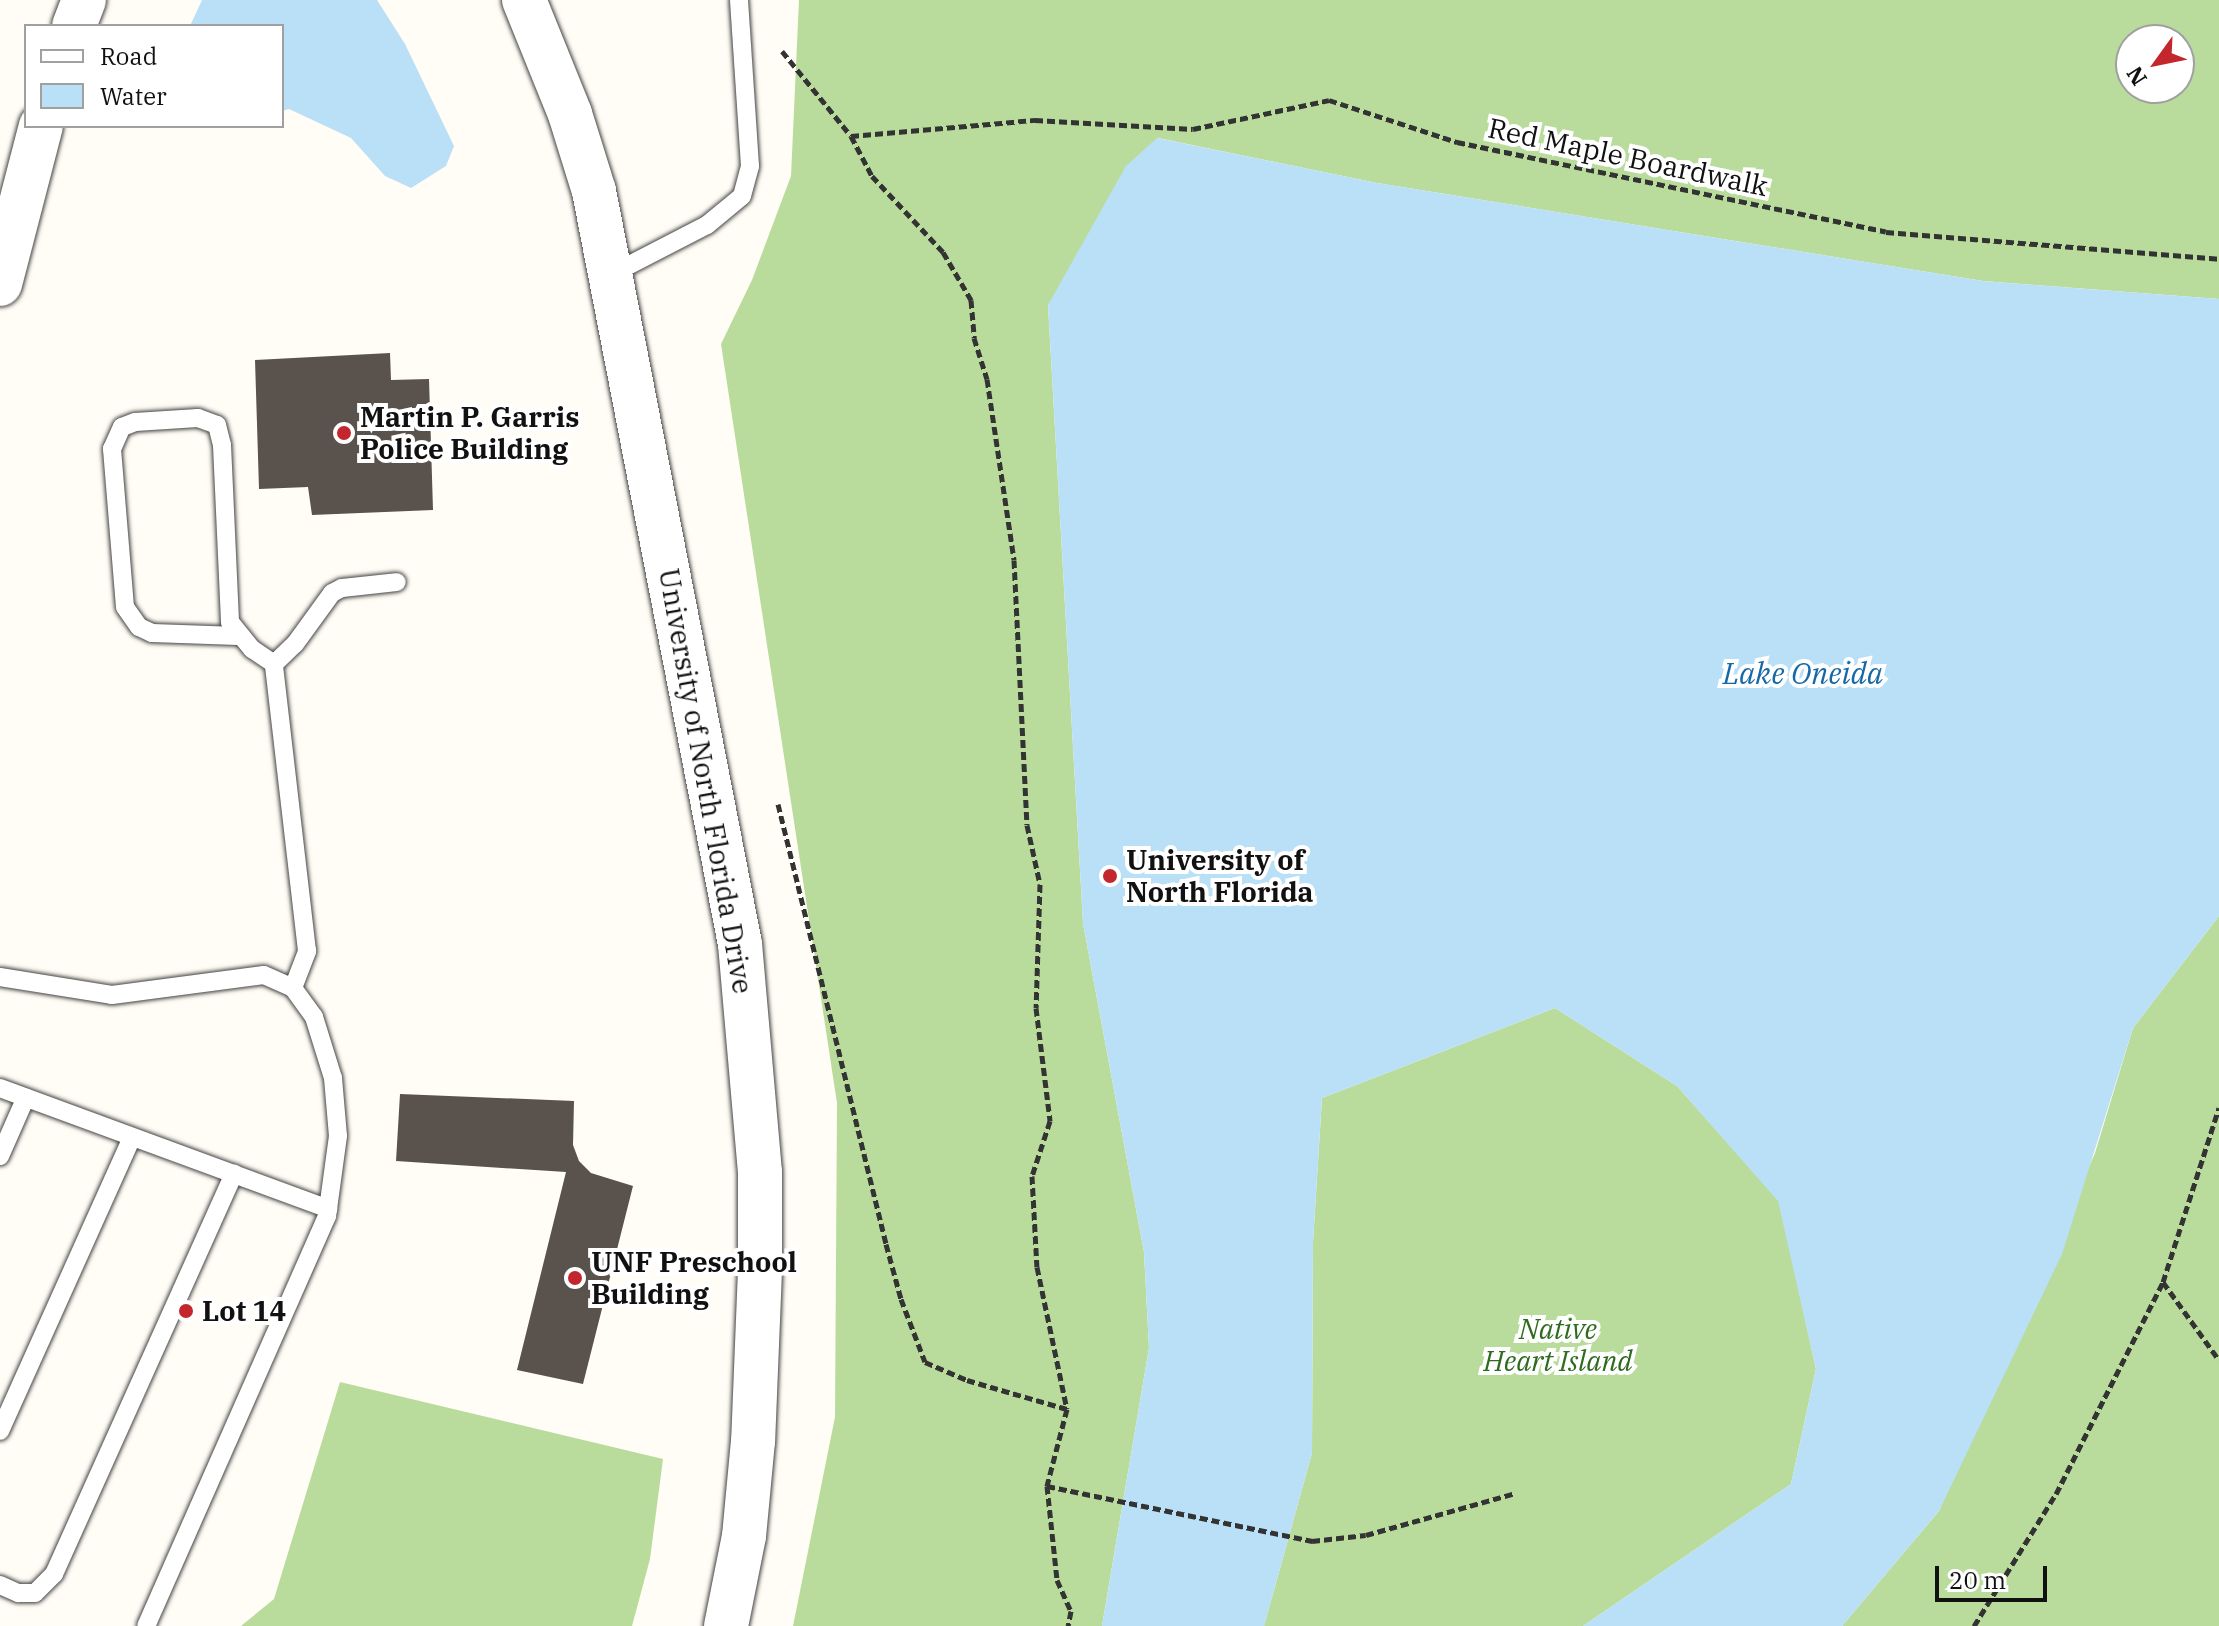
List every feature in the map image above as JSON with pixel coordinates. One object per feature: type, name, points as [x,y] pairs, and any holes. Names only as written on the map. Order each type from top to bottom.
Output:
[{"type":"street","points":[[75,24],[84,0]]},
{"type":"street","name":"University of North Florida Drive","points":[[524,0],[570,114],[594,191],[726,861],[750,1036],[760,1172],[753,1441],[744,1536],[726,1626]]},
{"type":"street","points":[[0,284],[40,128]]},
{"type":"lane","points":[[610,275],[707,225],[742,196],[750,166],[739,0]]},
{"type":"lane","points":[[238,636],[152,633],[139,627],[125,607],[112,449],[122,427],[135,422],[198,418],[217,425],[222,445],[230,622],[238,636],[274,664],[307,951],[293,988]]},
{"type":"lane","points":[[274,664],[295,644],[332,593],[342,588],[397,582]]},
{"type":"lane","points":[[0,977],[112,995],[264,975],[293,988],[314,1017],[333,1078],[338,1136],[328,1209],[146,1626]]},
{"type":"lane","points":[[0,1088],[328,1209]]},
{"type":"lane","points":[[0,1156],[26,1097]]},
{"type":"lane","points":[[0,1431],[132,1137]]},
{"type":"lane","points":[[0,1585],[18,1593],[35,1593],[54,1574],[234,1174]]},
{"type":"path","points":[[782,51],[851,136],[872,176],[943,252],[971,300],[974,338],[987,379],[1014,560],[1027,825],[1040,884],[1036,1008],[1050,1121],[1032,1176],[1037,1267],[1067,1409],[1047,1486],[1057,1580],[1071,1611],[1068,1626]]},
{"type":"path","name":"Red Maple Boardwalk","points":[[851,136],[1035,120],[1193,129],[1329,100],[1457,142],[1886,232],[2219,259]]},
{"type":"path","points":[[778,804],[886,1244],[901,1299],[925,1362],[967,1380],[1067,1409]]},
{"type":"path","points":[[1974,1626],[2056,1494],[2163,1282],[2219,1108]]},
{"type":"path","points":[[2163,1282],[2219,1360]]},
{"type":"path","points":[[1047,1486],[1312,1541],[1366,1535],[1515,1493]]},
{"type":"green space","points":[[799,0],[2219,0],[2219,299],[1983,281],[1377,183],[1158,138],[1048,305],[1083,923],[1144,1252],[1149,1348],[1102,1626],[793,1626],[835,1417],[837,1103],[721,344],[752,280],[791,176]]},
{"type":"green space","points":[[2219,916],[2219,1626],[1842,1626],[1939,1511],[2095,1153],[2133,1028]]},
{"type":"green space","name":"Native Heart Island","points":[[1555,1008],[1677,1086],[1779,1201],[1816,1369],[1791,1484],[1583,1626],[1264,1626],[1312,1453],[1313,1242],[1322,1098]]},
{"type":"green space","points":[[340,1382],[663,1459],[650,1559],[632,1626],[241,1626],[274,1599]]},
{"type":"water","points":[[202,0],[377,0],[405,44],[454,146],[446,166],[411,188],[385,176],[351,138],[289,109],[284,110],[284,24],[191,24]]},
{"type":"water","name":"Lake Oneida","points":[[1157,138],[1377,183],[1983,281],[2219,299],[2219,916],[2133,1028],[2062,1254],[1939,1511],[1842,1626],[1583,1626],[1791,1484],[1816,1369],[1778,1201],[1677,1086],[1555,1008],[1322,1098],[1313,1242],[1312,1453],[1264,1626],[1102,1626],[1149,1348],[1144,1252],[1083,923],[1048,305],[1126,166]]},
{"type":"building","name":"Martin P. Garris Police Building","points":[[390,353],[391,380],[429,379],[433,510],[312,515],[308,487],[259,489],[255,360]]},
{"type":"building","name":"UNF Preschool Building","points":[[400,1094],[574,1101],[573,1145],[579,1161],[591,1173],[633,1186],[583,1384],[517,1370],[566,1172],[396,1161]]},
{"type":"place","name":"Martin P. Garris Police Building","points":[[344,433]]},
{"type":"place","name":"University of North Florida","points":[[1110,876]]},
{"type":"place","name":"UNF Preschool Building","points":[[575,1278]]},
{"type":"place","name":"Lot 14","points":[[186,1311]]}]
